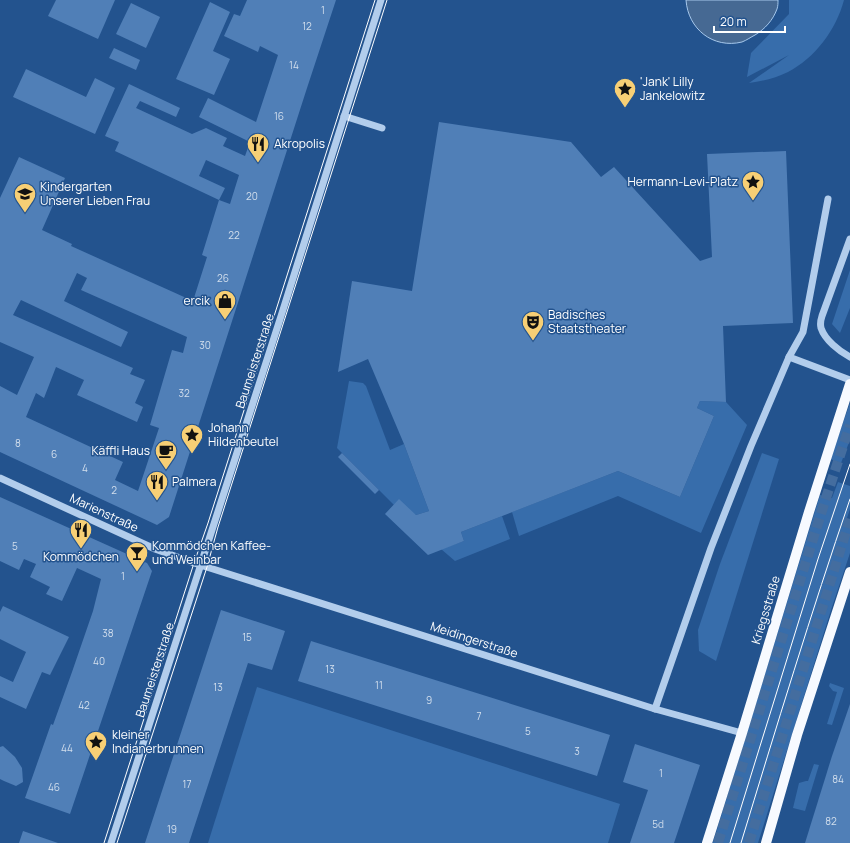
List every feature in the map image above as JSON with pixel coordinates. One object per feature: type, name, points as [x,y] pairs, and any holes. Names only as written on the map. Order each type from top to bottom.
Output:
[{"type":"main road","name":"Kriegsstraße","points":[[707,843],[850,384]]},
{"type":"main road","points":[[766,843],[797,735],[850,572]]},
{"type":"street","name":"Baumeisterstraße","points":[[110,843],[201,565],[381,0]]},
{"type":"street","points":[[344,116],[382,128]]},
{"type":"street","points":[[655,709],[711,548],[751,446],[789,356],[802,332],[828,199]]},
{"type":"street","points":[[850,239],[822,316],[820,327],[826,337],[842,352],[850,357]]},
{"type":"street","points":[[789,356],[850,380]]},
{"type":"street","name":"Marienstraße","points":[[0,478],[155,549],[201,565]]},
{"type":"street","name":"Meidingerstraße","points":[[201,565],[655,709],[742,734]]},
{"type":"shaded area","points":[[686,0],[778,0],[778,2],[777,9],[773,17],[762,30],[742,42],[731,43],[712,39],[697,28],[688,10]]},
{"type":"shaded area","points":[[789,0],[844,0],[836,22],[830,32],[807,59],[788,72],[769,79],[749,83],[789,55],[747,77],[751,53],[789,14]]},
{"type":"shaded area","points":[[850,270],[850,308],[840,333],[832,324]]},
{"type":"shaded area","points":[[349,381],[363,383],[366,386],[390,450],[404,444],[429,511],[416,515],[394,505],[337,448]]},
{"type":"shaded area","points":[[700,401],[726,402],[747,425],[701,533],[618,496],[519,536],[512,512],[618,471],[680,497],[714,416],[697,408]]},
{"type":"shaded area","points":[[850,403],[850,440],[841,463],[830,459]]},
{"type":"shaded area","points":[[762,453],[779,459],[716,661],[699,651],[698,630],[720,564]]},
{"type":"shaded area","points":[[838,482],[850,486],[850,509],[845,524],[848,525],[850,520],[850,553],[758,843],[713,843],[820,495],[832,498]]},
{"type":"shaded area","points":[[502,516],[510,539],[455,561],[441,549],[464,541],[461,532]]},
{"type":"shaded area","points":[[830,683],[844,688],[832,725],[827,724],[837,692],[833,691],[829,686]]},
{"type":"shaded area","points":[[257,687],[620,804],[608,843],[208,843]]},
{"type":"shaded area","points":[[814,764],[819,765],[805,811],[793,808],[799,783],[808,781]]},
{"type":"building","points":[[56,0],[115,0],[98,39],[48,16]]},
{"type":"building","points":[[247,0],[336,0],[169,517],[157,525],[0,452],[0,386],[17,395],[34,357],[0,342],[0,198],[19,157],[65,178],[42,230],[72,244],[71,246],[193,301],[207,257],[202,255],[219,200],[115,151],[119,142],[105,136],[129,84],[180,108],[176,117],[140,101],[136,108],[192,134],[206,128],[227,138],[223,146],[245,156],[250,142],[199,117],[208,98],[256,122],[278,55],[260,46],[258,52],[224,36],[234,14],[240,16]],"holes":[[[206,160],[239,175],[230,204],[219,200],[225,188],[199,176]],[[77,273],[87,278],[81,290],[187,337],[183,353],[172,350],[150,425],[159,428],[138,491],[115,480],[123,462],[26,417],[36,393],[44,398],[56,367],[84,380],[77,395],[137,422],[143,407],[135,403],[145,380],[130,374],[133,368],[13,315],[21,300],[121,347],[128,332],[64,301]]]},
{"type":"building","points":[[210,2],[230,12],[213,51],[230,59],[214,95],[176,79]]},
{"type":"building","points":[[131,3],[160,17],[146,48],[116,34]]},
{"type":"building","points":[[114,48],[140,60],[136,70],[109,58]]},
{"type":"building","points":[[26,69],[86,97],[95,78],[115,88],[95,134],[13,97]]},
{"type":"building","name":"Badisches Staatstheater","points":[[439,122],[571,142],[601,177],[614,167],[700,261],[712,257],[707,154],[786,151],[793,323],[723,326],[726,402],[700,401],[697,408],[714,416],[680,497],[618,471],[461,532],[464,541],[428,555],[385,514],[399,499],[416,515],[429,511],[404,444],[368,359],[338,372],[352,281],[412,291]]},
{"type":"building","points":[[342,453],[379,490],[375,494],[338,457]]},
{"type":"building","points":[[0,497],[147,563],[152,571],[70,814],[25,798],[51,724],[53,725],[72,672],[93,611],[101,579],[77,568],[62,601],[46,594],[50,587],[30,577],[36,564],[24,559],[19,570],[0,561]]},
{"type":"building","points":[[3,606],[69,637],[50,675],[42,672],[26,709],[0,697],[0,676],[13,682],[26,652],[0,639],[0,612]]},
{"type":"building","points":[[221,610],[285,631],[272,670],[248,663],[189,843],[145,843]]},
{"type":"building","points":[[311,641],[610,735],[597,776],[298,681]]},
{"type":"building","points":[[850,704],[850,843],[805,843],[832,756]]},
{"type":"building","points":[[635,744],[700,765],[674,843],[630,843],[648,790],[623,782]]},
{"type":"building","points":[[3,746],[15,757],[22,768],[23,782],[16,786],[0,779],[0,747]]},
{"type":"building","points":[[23,831],[58,843],[19,843]]},
{"type":"tunnel","points":[[718,843],[850,425]]},
{"type":"tunnel","points":[[749,843],[850,519]]},
{"type":"tram line","points":[[104,843],[375,0]]},
{"type":"tram line","points":[[117,843],[207,567],[218,527],[387,0]]},
{"type":"tram line","points":[[730,843],[818,559],[850,464]]},
{"type":"tram line","points":[[741,843],[850,499]]},
{"type":"place","name":"'Jank' Lilly Jankelowitz","points":[[625,108]]},
{"type":"place","name":"Akropolis","points":[[258,164]]},
{"type":"place","name":"Hermann-Levi-Platz","points":[[753,202]]},
{"type":"place","name":"Kindergarten Unserer Lieben Frau","points":[[25,214]]},
{"type":"place","name":"ercik","points":[[225,320]]},
{"type":"place","name":"Badisches Staatstheater","points":[[533,342]]},
{"type":"place","name":"Johann Hildenbeutel","points":[[192,454]]},
{"type":"place","name":"Käffli Haus","points":[[166,470]]},
{"type":"place","name":"Palmera","points":[[157,502]]},
{"type":"place","name":"Kommödchen","points":[[81,550]]},
{"type":"place","name":"Kommödchen Kaffee- und Weinbar","points":[[137,572]]},
{"type":"place","name":"kleiner Indianerbrunnen","points":[[96,762]]}]
